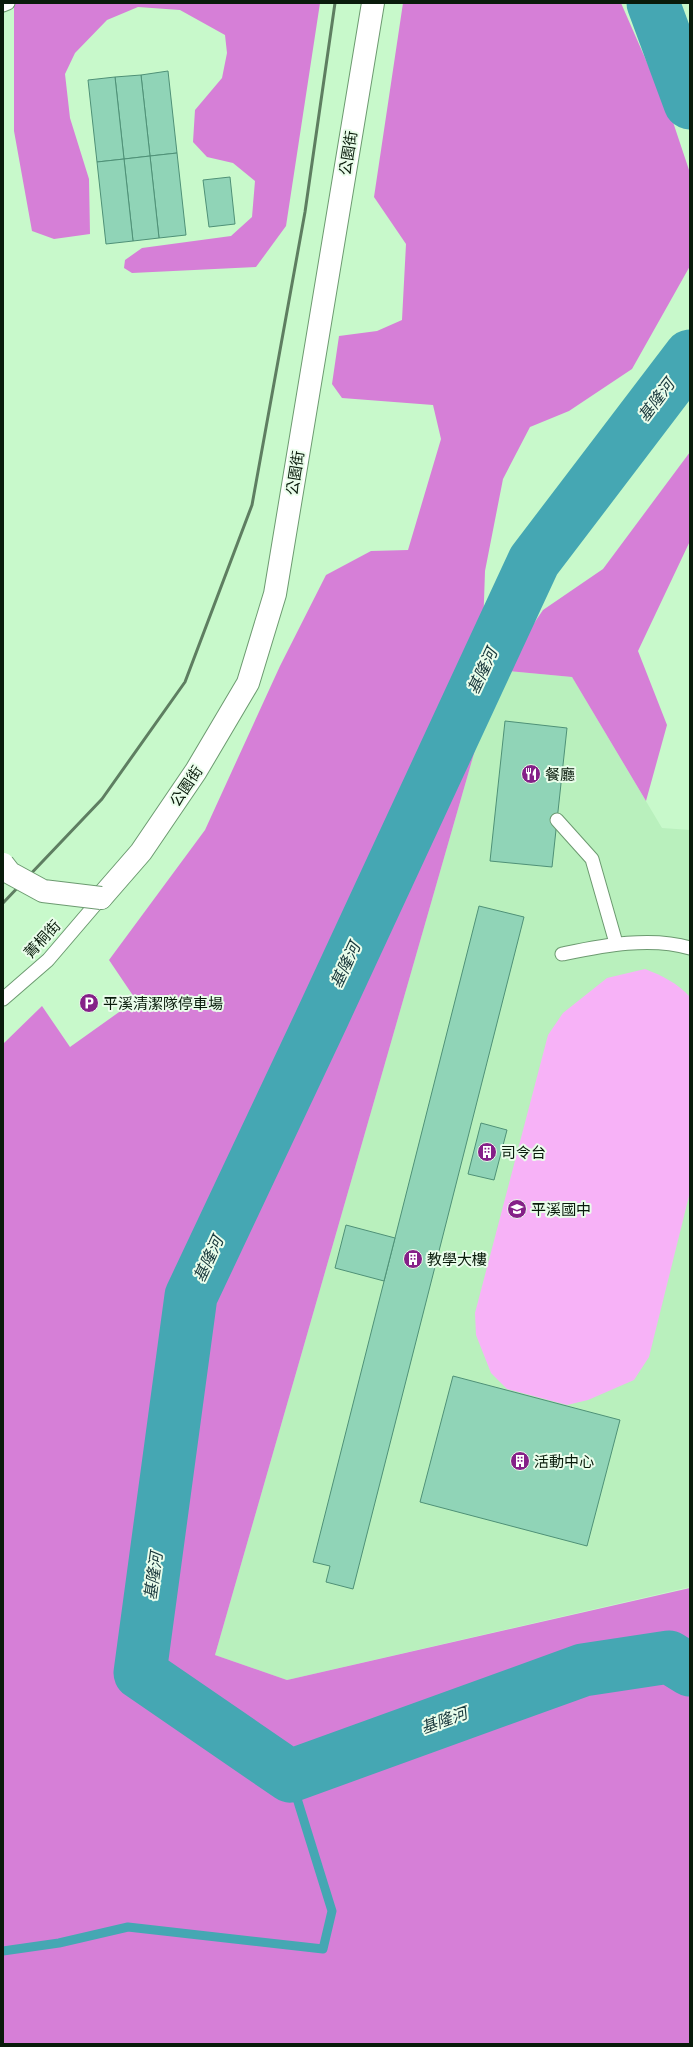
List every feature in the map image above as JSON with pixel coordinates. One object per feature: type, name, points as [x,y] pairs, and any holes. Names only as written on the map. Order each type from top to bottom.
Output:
[{"type":"street","name":"公園街","points":[[101,898],[141,852],[192,778],[248,683],[275,594],[373,3]]},
{"type":"street","points":[[3,864],[10,873],[44,891],[101,898]]},
{"type":"lane","points":[[3,5],[8,3]]},
{"type":"lane","points":[[557,820],[592,859],[616,943]]},
{"type":"lane","name":"菁桐街","points":[[3,999],[48,960],[101,898]]},
{"type":"lane","points":[[562,954],[616,943],[650,943],[690,948]]},
{"type":"shaded area","points":[[14,3],[320,3],[286,226],[256,267],[132,273],[124,268],[125,260],[142,248],[231,236],[252,217],[255,181],[233,163],[207,157],[193,142],[195,110],[222,78],[227,53],[225,35],[180,10],[138,7],[107,20],[75,53],[65,74],[70,118],[89,179],[90,234],[54,239],[32,231],[14,131]]},
{"type":"shaded area","points":[[403,3],[621,3],[673,122],[690,173],[690,266],[632,369],[569,411],[530,427],[503,479],[485,571],[483,630],[526,635],[543,610],[603,569],[690,452],[690,541],[638,651],[667,725],[646,801],[572,677],[498,670],[215,1655],[287,1680],[690,1588],[690,2044],[3,2044],[3,1044],[42,1006],[70,1047],[136,1000],[109,960],[205,830],[280,666],[326,575],[371,551],[408,550],[441,439],[433,405],[342,398],[332,384],[339,336],[377,331],[402,320],[406,244],[374,197]]},
{"type":"shaded area","name":"平溪國中","points":[[498,670],[572,677],[662,828],[690,830],[690,1587],[287,1680],[215,1655]]},
{"type":"shaded area","points":[[645,969],[669,980],[690,997],[690,1192],[649,1357],[634,1380],[588,1400],[567,1405],[507,1389],[491,1373],[476,1335],[475,1313],[548,1035],[563,1013],[607,978]]},
{"type":"building","points":[[168,71],[177,153],[150,156],[141,75]]},
{"type":"building","points":[[141,75],[150,156],[124,159],[115,77]]},
{"type":"building","points":[[115,77],[124,159],[97,162],[88,80]]},
{"type":"building","points":[[177,153],[186,235],[159,238],[150,156]]},
{"type":"building","points":[[150,156],[159,238],[133,241],[124,159]]},
{"type":"building","points":[[124,159],[133,241],[106,244],[97,162]]},
{"type":"building","points":[[230,177],[235,224],[209,227],[203,180]]},
{"type":"building","name":"餐廳","points":[[505,721],[567,728],[552,867],[490,861]]},
{"type":"building","name":"教學大樓","points":[[479,906],[524,917],[353,1589],[326,1582],[330,1566],[313,1562]]},
{"type":"building","name":"司令台","points":[[481,1123],[507,1130],[494,1180],[468,1174]]},
{"type":"building","points":[[346,1225],[395,1238],[384,1281],[335,1268]]},
{"type":"building","name":"活動中心","points":[[453,1376],[620,1420],[587,1546],[420,1502]]},
{"type":"waterway","name":"基隆河","points":[[653,3],[690,103]]},
{"type":"waterway","name":"基隆河","points":[[690,356],[534,561],[323,1016],[191,1296],[140,1673],[290,1776],[583,1670],[669,1657],[690,1670]]},
{"type":"waterway","points":[[669,1657],[690,1648]]},
{"type":"waterway","points":[[3,1951],[59,1943],[128,1927],[323,1949],[332,1911],[290,1776]]},
{"type":"railway","points":[[3,903],[102,799],[185,682],[252,505],[305,212],[335,3]]},
{"type":"place","name":"餐廳","points":[[531,774]]},
{"type":"place","name":"平溪清潔隊停車場","points":[[89,1003]]},
{"type":"place","name":"司令台","points":[[487,1152]]},
{"type":"place","name":"平溪國中","points":[[517,1209]]},
{"type":"place","name":"教學大樓","points":[[413,1259]]},
{"type":"place","name":"活動中心","points":[[520,1461]]}]
